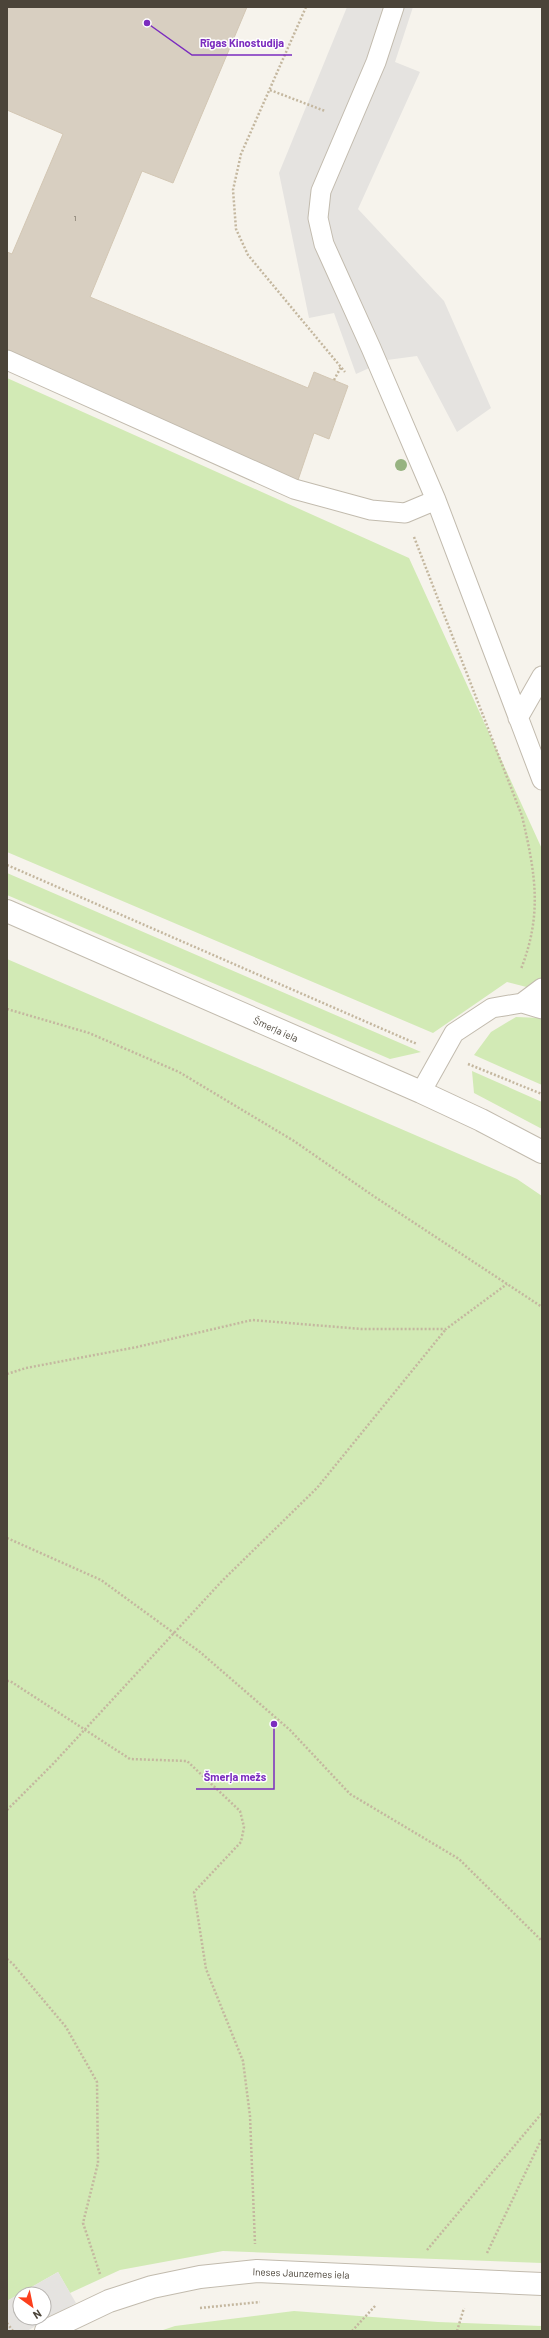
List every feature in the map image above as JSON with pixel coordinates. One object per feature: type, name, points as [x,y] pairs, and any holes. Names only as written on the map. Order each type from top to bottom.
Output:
[{"type":"street","name":"Šmerļa iela","points":[[7,911],[421,1092],[481,1120],[542,1152]]},
{"type":"street","name":"Ineses Jaunzemes iela","points":[[46,2331],[109,2301],[152,2287],[200,2277],[257,2271],[542,2284]]},
{"type":"lane","points":[[394,7],[376,62],[321,191],[318,218],[324,244],[371,348],[436,500],[542,780]]},
{"type":"lane","points":[[7,360],[294,489],[371,510],[405,512],[436,500]]},
{"type":"lane","points":[[518,718],[542,676]]},
{"type":"lane","points":[[522,1003],[542,988]]},
{"type":"lane","points":[[421,1092],[454,1033],[492,1008],[522,1003],[542,1009]]},
{"type":"path","points":[[306,7],[241,154],[233,190],[236,229],[248,255],[345,372]]},
{"type":"path","points":[[270,90],[351,121]]},
{"type":"path","points":[[334,380],[341,367]]},
{"type":"path","points":[[405,512],[522,816],[533,862],[536,907],[529,949],[521,969],[517,974]]},
{"type":"path","points":[[7,865],[441,1055],[473,1065],[542,1094]]},
{"type":"path","points":[[7,1008],[90,1033],[179,1072],[294,1141],[542,1307]]},
{"type":"path","points":[[7,1810],[85,1730],[222,1581],[317,1488],[446,1329],[507,1284]]},
{"type":"path","points":[[7,1374],[26,1368],[137,1347],[252,1320],[362,1329],[446,1329]]},
{"type":"path","points":[[7,1538],[101,1580],[200,1652],[290,1730],[350,1794],[459,1859],[542,1941]]},
{"type":"path","points":[[7,1681],[10,1681],[130,1759],[187,1760],[240,1811],[244,1827],[241,1842],[194,1892],[206,1969],[243,2061],[250,2116],[257,2271]]},
{"type":"path","points":[[7,1959],[13,1964],[66,2027],[97,2082],[98,2163],[83,2223],[109,2301]]},
{"type":"path","points":[[352,2331],[405,2277],[542,2113]]},
{"type":"path","points":[[474,2280],[542,2138]]},
{"type":"path","points":[[192,2309],[267,2301]]},
{"type":"path","points":[[457,2331],[465,2306],[458,2306]]},
{"type":"path","points":[[7,2323],[13,2331]]},
{"type":"green space","points":[[7,378],[409,558],[542,849],[542,991],[507,982],[433,1033],[7,852]]},
{"type":"green space","points":[[7,873],[421,1052],[390,1059],[7,895]]},
{"type":"green space","points":[[7,959],[517,1179],[542,1196],[542,2263],[223,2251],[120,2270],[70,2293],[58,2272],[33,2286],[12,2286],[12,2298],[7,2301]]},
{"type":"green space","points":[[516,1017],[542,1018],[542,1085],[474,1055],[491,1032]]},
{"type":"green space","points":[[472,1071],[542,1102],[542,1129],[474,1093]]},
{"type":"green space","points":[[294,2311],[438,2322],[542,2326],[542,2331],[160,2331],[175,2326]]},
{"type":"shaded area","points":[[347,7],[413,7],[395,62],[420,72],[358,209],[444,301],[491,408],[457,432],[417,356],[387,360],[356,374],[334,313],[309,318],[279,173]]},
{"type":"shaded area","points":[[58,2272],[76,2303],[52,2317],[52,2286],[33,2286]]},
{"type":"shaded area","points":[[12,2298],[12,2326],[36,2326],[27,2331],[7,2331],[7,2301]]},
{"type":"building","points":[[7,7],[247,7],[173,183],[142,171],[90,297],[308,388],[314,372],[348,386],[329,439],[314,433],[297,483],[7,349],[7,252],[12,254],[63,134],[7,110]]},
{"type":"place","name":"Rīgas Kinostudija","points":[[147,23]]},
{"type":"place","name":"Šmerļa mežs","points":[[274,1724]]}]
